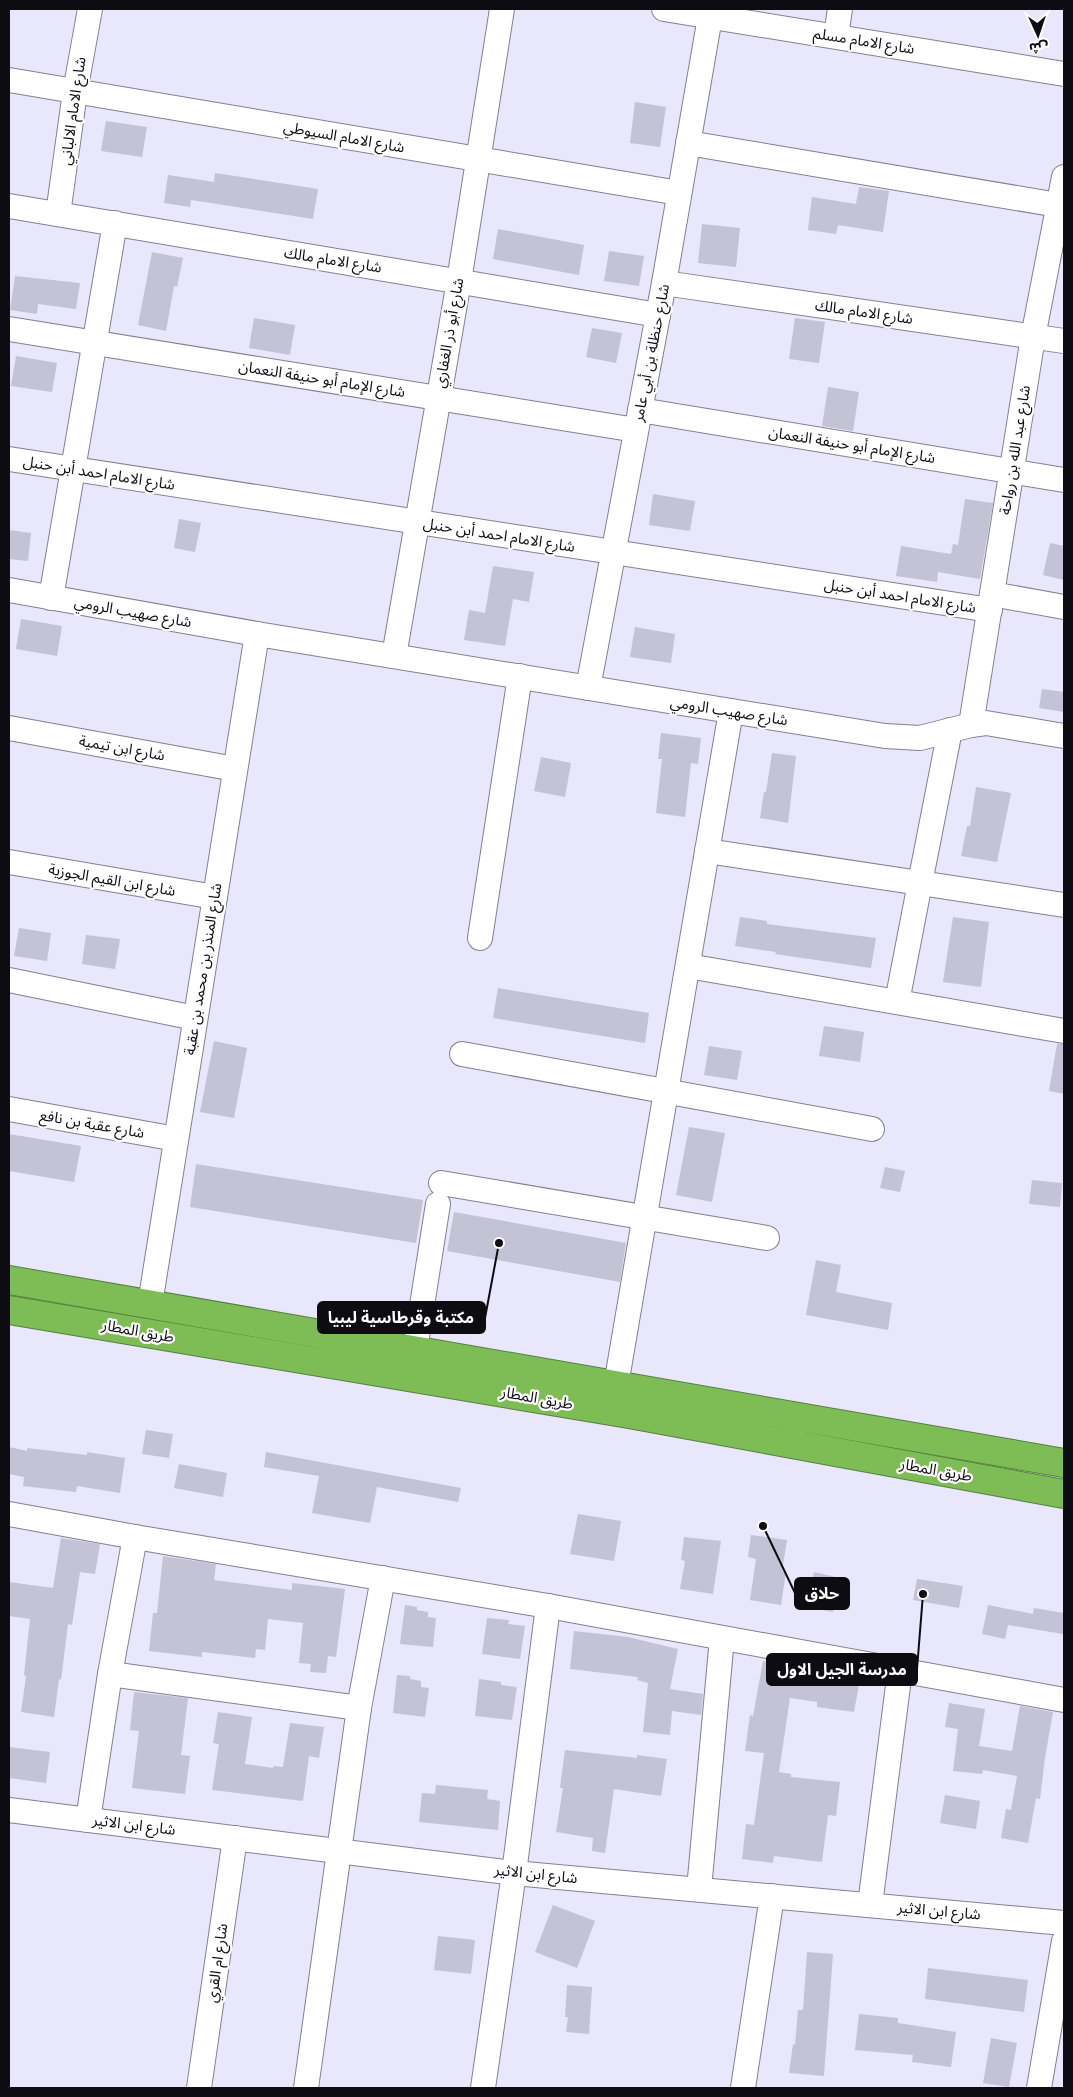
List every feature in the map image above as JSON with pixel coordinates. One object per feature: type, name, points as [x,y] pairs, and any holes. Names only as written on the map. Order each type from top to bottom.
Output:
[{"type":"highway","name":"طريق المطار","points":[[9,1280],[1064,1463]]},
{"type":"highway","name":"طريق المطار","points":[[9,1310],[630,1414],[1064,1494]]},
{"type":"street","name":"شارع الامام الالباني","points":[[58,214],[75,92],[90,9]]},
{"type":"street","name":"شارع أبو ذر الغفاري","points":[[394,656],[437,397],[459,281],[502,9]]},
{"type":"street","name":"شارع الامام مسلم","points":[[664,9],[1064,74]]},
{"type":"street","points":[[836,36],[840,9]]},
{"type":"street","name":"شارع حنظلة بن أبي عامر","points":[[588,688],[664,284],[710,17]]},
{"type":"street","name":"شارع الامام السيوطي","points":[[9,80],[679,193]]},
{"type":"street","points":[[688,143],[1062,206]]},
{"type":"street","name":"شارع عبد الله بن رواحة","points":[[897,1002],[920,883],[991,602],[1033,337],[1062,206],[1064,177]]},
{"type":"street","name":"شارع الامام مالك","points":[[9,206],[658,314]]},
{"type":"street","points":[[51,598],[115,224]]},
{"type":"street","name":"شارع الامام مالك","points":[[664,284],[1064,342]]},
{"type":"street","name":"شارع الإمام أبو حنيفة النعمان","points":[[9,329],[437,397],[638,420],[1064,480]]},
{"type":"street","name":"شارع الامام احمد أبن حنبل","points":[[9,459],[613,553],[991,602],[1064,607]]},
{"type":"street","name":"شارع صهيب الرومي","points":[[9,590],[257,634],[885,736],[920,738],[986,723],[1064,736]]},
{"type":"street","name":"شارع المنذر بن محمد بن عقبة","points":[[150,1304],[257,634]]},
{"type":"street","points":[[480,938],[520,676]]},
{"type":"street","points":[[616,1385],[731,711]]},
{"type":"street","name":"شارع ابن تيمية","points":[[9,728],[235,769]]},
{"type":"street","points":[[707,851],[1064,905]]},
{"type":"street","name":"شارع ابن القيم الجوزية","points":[[9,862],[215,897]]},
{"type":"street","points":[[688,966],[1064,1031]]},
{"type":"street","points":[[9,980],[195,1018]]},
{"type":"street","points":[[462,1054],[872,1129]]},
{"type":"street","name":"شارع عقبة بن نافع","points":[[9,1109],[176,1139]]},
{"type":"street","points":[[415,1350],[440,1194],[645,1218],[767,1238]]},
{"type":"street","points":[[9,1514],[548,1606],[1064,1700]]},
{"type":"street","points":[[88,1820],[110,1674],[135,1537]]},
{"type":"street","points":[[306,2088],[359,1708],[383,1578]]},
{"type":"street","points":[[483,2088],[514,1873],[548,1606]]},
{"type":"street","points":[[699,1890],[722,1638]]},
{"type":"street","points":[[870,1905],[900,1670]]},
{"type":"street","points":[[110,1674],[359,1708]]},
{"type":"street","name":"شارع ابن الاثير","points":[[9,1810],[514,1873],[1064,1923]]},
{"type":"street","name":"شارع ام القري","points":[[199,2088],[235,1838]]},
{"type":"street","points":[[743,2088],[772,1896]]},
{"type":"street","points":[[1039,2088],[1064,1941]]},
{"type":"building","points":[[635,102],[666,107],[660,147],[630,143]]},
{"type":"building","points":[[106,121],[147,127],[142,157],[101,151]]},
{"type":"building","points":[[215,173],[318,189],[313,219],[191,200],[190,207],[164,203],[168,175],[214,182]]},
{"type":"building","points":[[859,187],[889,191],[883,232],[838,225],[836,234],[808,230],[812,197],[856,204]]},
{"type":"building","points":[[702,224],[740,228],[736,267],[698,263]]},
{"type":"building","points":[[498,229],[584,245],[579,275],[493,259]]},
{"type":"building","points":[[609,251],[644,256],[639,286],[604,281]]},
{"type":"building","points":[[152,252],[183,258],[177,287],[174,286],[166,331],[138,325]]},
{"type":"building","points":[[15,276],[80,283],[76,309],[38,304],[37,314],[10,310]]},
{"type":"building","points":[[254,318],[295,325],[290,355],[249,348]]},
{"type":"building","points":[[795,318],[825,322],[819,363],[789,359]]},
{"type":"building","points":[[592,328],[622,333],[616,363],[586,357]]},
{"type":"building","points":[[16,356],[57,363],[52,392],[11,386]]},
{"type":"building","points":[[828,387],[859,392],[853,431],[822,426]]},
{"type":"building","points":[[653,494],[695,501],[690,531],[649,525]]},
{"type":"building","points":[[965,499],[993,503],[980,579],[938,572],[937,582],[896,576],[901,546],[951,554],[953,544],[958,545]]},
{"type":"building","points":[[179,519],[201,523],[195,552],[174,548]]},
{"type":"building","points":[[9,530],[31,533],[28,561],[9,559]]},
{"type":"building","points":[[1050,543],[1064,546],[1064,580],[1043,575]]},
{"type":"building","points":[[493,566],[534,572],[529,602],[513,599],[505,646],[464,640],[469,610],[485,613]]},
{"type":"building","points":[[21,619],[62,626],[57,656],[16,649]]},
{"type":"building","points":[[635,627],[675,634],[671,663],[630,657]]},
{"type":"building","points":[[1042,689],[1064,692],[1064,712],[1039,708]]},
{"type":"building","points":[[661,733],[701,738],[698,764],[691,763],[685,817],[656,813],[662,759],[658,759]]},
{"type":"building","points":[[772,753],[796,756],[788,823],[760,818]]},
{"type":"building","points":[[541,757],[571,763],[565,797],[534,791]]},
{"type":"building","points":[[976,787],[1011,793],[997,862],[961,856],[967,826],[970,826]]},
{"type":"building","points":[[740,917],[767,921],[767,924],[876,938],[871,968],[775,954],[776,952],[735,946]]},
{"type":"building","points":[[953,917],[989,922],[981,987],[943,982]]},
{"type":"building","points":[[19,928],[51,933],[47,961],[14,956]]},
{"type":"building","points":[[86,935],[120,939],[115,969],[82,964]]},
{"type":"building","points":[[498,988],[649,1013],[645,1043],[493,1018]]},
{"type":"building","points":[[824,1026],[864,1032],[860,1062],[819,1056]]},
{"type":"building","points":[[214,1041],[247,1048],[234,1118],[200,1112]]},
{"type":"building","points":[[1057,1044],[1064,1044],[1064,1094],[1049,1091]]},
{"type":"building","points":[[709,1046],[742,1051],[737,1080],[704,1075]]},
{"type":"building","points":[[689,1127],[725,1133],[712,1202],[676,1195]]},
{"type":"building","points":[[9,1134],[81,1146],[74,1182],[9,1171]]},
{"type":"building","points":[[196,1164],[423,1200],[416,1243],[190,1207]]},
{"type":"building","points":[[885,1167],[905,1171],[900,1192],[880,1188]]},
{"type":"building","points":[[1032,1180],[1062,1183],[1060,1207],[1029,1204]]},
{"type":"building","points":[[454,1212],[626,1243],[620,1282],[447,1251]]},
{"type":"building","points":[[816,1260],[841,1265],[836,1292],[892,1303],[888,1330],[806,1315]]},
{"type":"building","points":[[146,1430],[173,1434],[169,1458],[142,1454]]},
{"type":"building","points":[[9,1447],[27,1451],[27,1448],[87,1455],[87,1452],[125,1458],[120,1493],[77,1486],[76,1492],[23,1486],[24,1477],[9,1474]]},
{"type":"building","points":[[266,1452],[461,1488],[458,1502],[377,1487],[370,1523],[312,1513],[319,1476],[264,1467]]},
{"type":"building","points":[[179,1464],[227,1473],[223,1497],[174,1488]]},
{"type":"building","points":[[578,1514],[621,1521],[614,1561],[570,1554]]},
{"type":"building","points":[[751,1535],[787,1540],[782,1571],[786,1572],[781,1605],[750,1600],[756,1559],[748,1557]]},
{"type":"building","points":[[684,1537],[721,1541],[713,1594],[680,1589],[685,1561],[681,1560]]},
{"type":"building","points":[[61,1538],[100,1544],[95,1574],[80,1572],[72,1625],[68,1624],[54,1717],[21,1712],[26,1676],[24,1675],[30,1619],[9,1616],[9,1582],[53,1588]]},
{"type":"building","points":[[163,1556],[216,1564],[214,1580],[292,1590],[292,1583],[345,1589],[336,1657],[328,1656],[326,1673],[310,1672],[311,1664],[299,1663],[303,1623],[268,1619],[265,1650],[256,1649],[255,1658],[202,1652],[202,1657],[149,1651],[153,1613],[157,1613]]},
{"type":"building","points":[[814,1572],[840,1578],[833,1612],[806,1607]]},
{"type":"building","points":[[917,1579],[963,1586],[959,1608],[913,1600]]},
{"type":"building","points":[[405,1605],[417,1607],[417,1610],[428,1612],[428,1617],[436,1618],[433,1647],[400,1644]]},
{"type":"building","points":[[988,1605],[1033,1614],[1034,1608],[1064,1613],[1063,1634],[1008,1625],[1005,1639],[982,1634]]},
{"type":"building","points":[[487,1618],[509,1620],[508,1624],[525,1626],[520,1659],[482,1654]]},
{"type":"building","points":[[574,1631],[628,1637],[678,1649],[670,1689],[703,1694],[701,1715],[672,1711],[670,1735],[643,1732],[648,1683],[637,1680],[638,1677],[570,1669]]},
{"type":"building","points":[[763,1661],[860,1679],[854,1712],[817,1707],[817,1702],[790,1698],[779,1772],[791,1774],[791,1777],[840,1782],[836,1816],[828,1815],[822,1862],[774,1856],[773,1863],[742,1859],[746,1824],[754,1825],[764,1753],[745,1751],[750,1715],[753,1716]]},
{"type":"building","points":[[397,1675],[410,1676],[410,1679],[421,1681],[421,1687],[429,1688],[425,1717],[393,1713]]},
{"type":"building","points":[[479,1679],[501,1682],[501,1685],[517,1687],[512,1720],[475,1716]]},
{"type":"building","points":[[134,1692],[188,1698],[181,1755],[190,1756],[185,1794],[132,1788],[139,1731],[130,1730]]},
{"type":"building","points":[[949,1703],[985,1709],[979,1746],[1012,1751],[1020,1706],[1053,1712],[1040,1799],[1036,1798],[1028,1843],[1001,1838],[1006,1809],[1011,1810],[1017,1776],[983,1770],[982,1774],[953,1771],[958,1729],[945,1727]]},
{"type":"building","points":[[218,1712],[252,1717],[245,1764],[273,1768],[273,1766],[283,1767],[290,1723],[324,1727],[319,1758],[309,1756],[303,1801],[212,1790],[219,1744],[213,1743]]},
{"type":"building","points":[[9,1747],[50,1752],[46,1783],[9,1778]]},
{"type":"building","points":[[565,1750],[637,1758],[637,1755],[667,1759],[661,1796],[614,1789],[605,1853],[592,1851],[593,1838],[556,1832],[563,1788],[560,1788]]},
{"type":"building","points":[[436,1785],[488,1790],[487,1799],[500,1801],[498,1830],[419,1822],[422,1793],[435,1794]]},
{"type":"building","points":[[945,1795],[980,1801],[976,1829],[940,1823]]},
{"type":"building","points":[[553,1905],[595,1921],[577,1968],[535,1952]]},
{"type":"building","points":[[438,1936],[475,1940],[471,1974],[434,1970]]},
{"type":"building","points":[[807,1952],[833,1954],[824,2076],[789,2073],[793,2044],[795,2045],[798,2010],[803,2010]]},
{"type":"building","points":[[928,1968],[1028,1980],[1024,2012],[925,1999]]},
{"type":"building","points":[[567,1985],[592,1987],[589,2034],[566,2032],[568,2017],[565,2017]]},
{"type":"building","points":[[859,2014],[898,2018],[898,2023],[956,2032],[951,2067],[912,2062],[913,2055],[855,2050]]},
{"type":"building","points":[[991,2038],[1017,2043],[1009,2087],[983,2083]]},
{"type":"place","name":"مكتبة وقرطاسية ليبيا","points":[[499,1243]]},
{"type":"place","name":"حلاق","points":[[763,1526]]},
{"type":"place","name":"مدرسة الجيل الاول","points":[[923,1594]]}]
